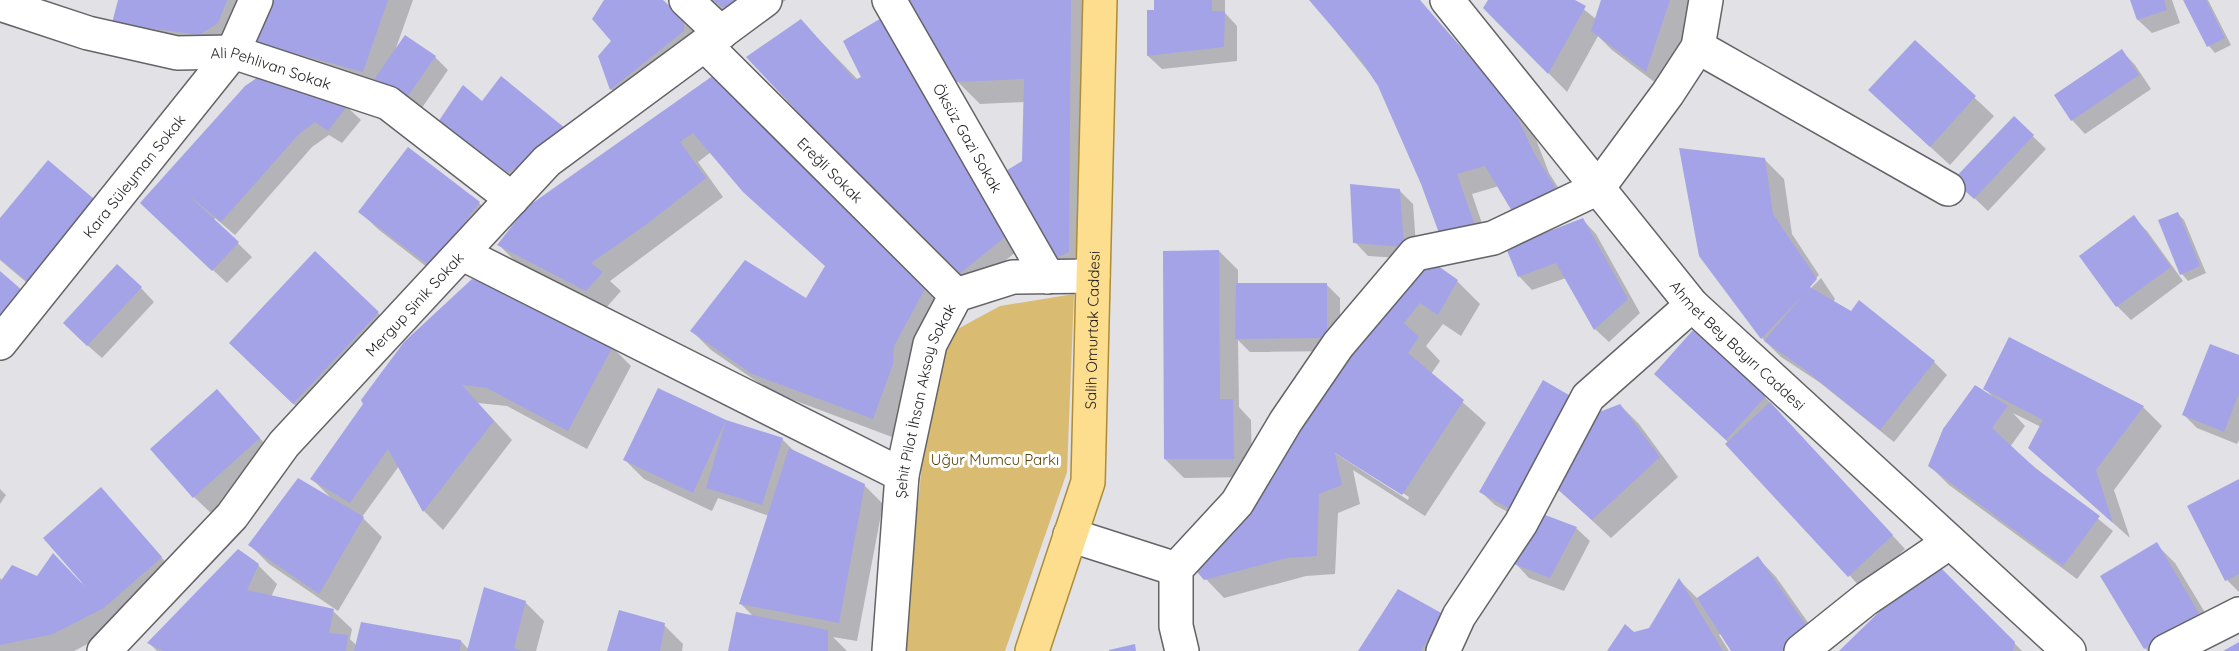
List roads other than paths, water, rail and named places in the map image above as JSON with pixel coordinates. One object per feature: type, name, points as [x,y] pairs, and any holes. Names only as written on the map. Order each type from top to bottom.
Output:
[{"type":"main road","name":"Salih Omurtak Caddesi","points":[[1032,651],[1088,482],[1100,0]]},
{"type":"street","name":"Kara Süleyman Sokak","points":[[0,343],[233,52],[256,0]]},
{"type":"street","name":"Ereğli Sokak","points":[[687,0],[713,39],[956,295]]},
{"type":"street","name":"Mergup Şinik Sokak","points":[[104,651],[232,516],[284,444],[547,161],[765,0]]},
{"type":"street","name":"Öksüz Gazi Sokak","points":[[889,0],[1048,277]]},
{"type":"street","name":"Ahmet Bey Bayırı Caddesi","points":[[1448,0],[1692,304],[2069,651]]},
{"type":"street","points":[[1182,651],[1176,626],[1176,569],[1238,502],[1286,421],[1338,345],[1415,254],[1493,238],[1598,188],[1668,93],[1698,47],[1706,0]]},
{"type":"street","name":"Ali Pehlivan Sokak","points":[[0,4],[88,33],[177,53],[233,52],[388,103],[512,199]]},
{"type":"street","points":[[1698,47],[1948,189]]},
{"type":"street","points":[[463,254],[902,475]]},
{"type":"street","name":"Şehit Pilot İhsan Aksoy Sokak","points":[[889,651],[902,475],[930,344],[956,295],[1014,277],[1093,276]]},
{"type":"street","points":[[1443,651],[1459,616],[1521,523],[1588,397],[1692,304]]},
{"type":"street","points":[[1070,535],[1176,569]]},
{"type":"street","points":[[1801,651],[1866,599],[1950,543]]},
{"type":"street","points":[[2166,651],[2239,614]]},
{"type":"park label","name":"Uğur Mumcu Parkı","points":[[995,459]]}]
